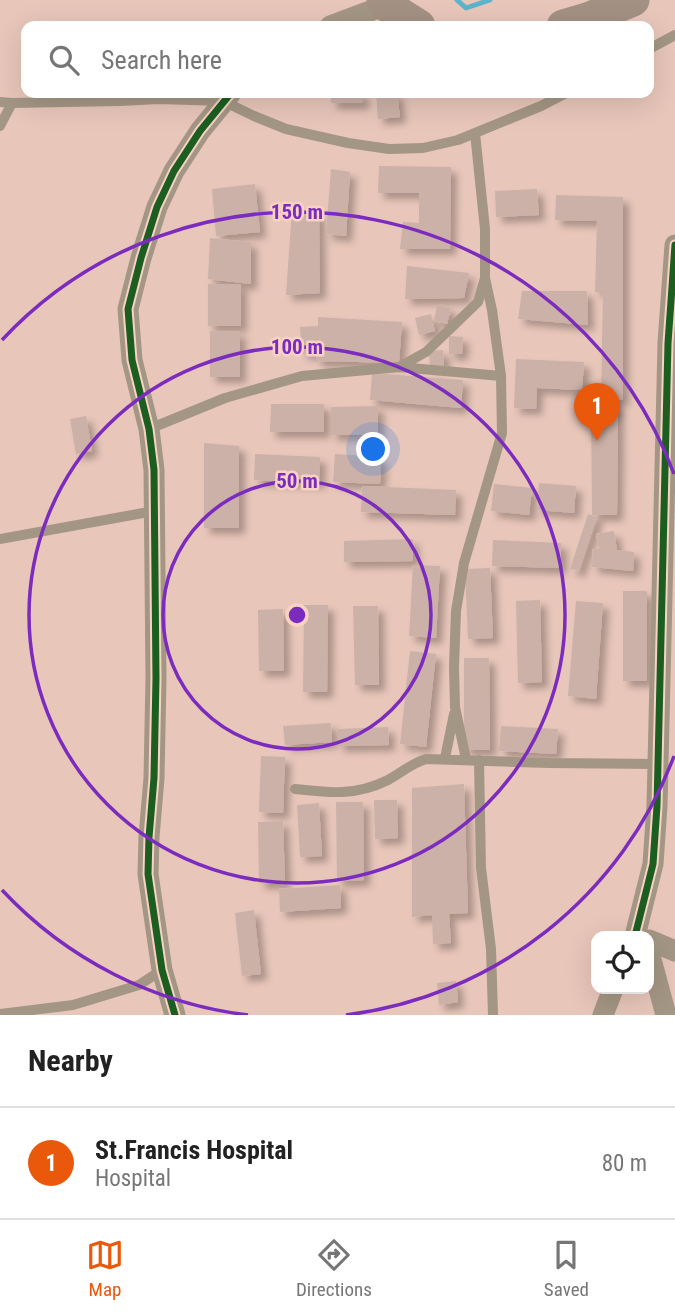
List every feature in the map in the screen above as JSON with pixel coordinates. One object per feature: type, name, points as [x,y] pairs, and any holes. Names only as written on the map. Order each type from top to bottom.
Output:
[{"type":"main road","points":[[580,21],[633,0]]},
{"type":"main road","points":[[385,2],[412,21]]},
{"type":"street","points":[[341,21],[385,2]]},
{"type":"street","points":[[175,1015],[162,970],[148,874],[156,678],[154,470],[149,429],[132,360],[128,309],[157,207],[174,172],[200,131],[226,98]]},
{"type":"street","points":[[637,931],[653,864],[657,806],[668,343],[675,245]]},
{"type":"street","points":[[654,942],[675,951]]},
{"type":"street","points":[[654,971],[666,1015]]},
{"type":"street","points":[[603,1015],[611,994]]},
{"type":"lane","points":[[654,46],[675,35]]},
{"type":"lane","points":[[0,102],[193,98]]},
{"type":"lane","points":[[228,98],[254,116],[286,129],[389,149],[423,148],[458,140],[556,98]]},
{"type":"lane","points":[[0,126],[12,103]]},
{"type":"lane","points":[[466,759],[455,707],[456,611],[464,563],[502,433],[501,376],[485,278],[485,229],[475,133]]},
{"type":"lane","points":[[399,368],[426,352],[478,302],[485,278]]},
{"type":"lane","points":[[149,429],[225,398],[302,376],[399,368],[501,376]]},
{"type":"lane","points":[[0,539],[154,511]]},
{"type":"lane","points":[[445,758],[455,707]]},
{"type":"lane","points":[[295,789],[330,793],[355,792],[372,788],[426,759],[657,764]]},
{"type":"lane","points":[[479,760],[481,868],[491,949],[493,1015]]},
{"type":"lane","points":[[0,1014],[73,1005],[139,985],[162,970]]},
{"type":"building","points":[[331,98],[363,98],[363,103],[331,103]]},
{"type":"building","points":[[376,98],[398,98],[400,117],[378,119]]},
{"type":"building","points":[[379,166],[451,167],[450,249],[400,249],[403,222],[419,223],[419,193],[378,193]]},
{"type":"building","points":[[331,169],[350,172],[346,236],[326,234]]},
{"type":"building","points":[[255,184],[260,232],[216,236],[212,189]]},
{"type":"building","points":[[537,189],[539,215],[496,217],[495,191]]},
{"type":"building","points":[[556,195],[623,197],[623,400],[601,399],[603,292],[595,292],[597,221],[555,220]]},
{"type":"building","points":[[292,210],[319,212],[320,293],[286,295]]},
{"type":"building","points":[[210,238],[251,242],[251,284],[208,279]]},
{"type":"building","points":[[407,266],[469,273],[464,298],[405,299]]},
{"type":"building","points":[[208,284],[241,284],[241,326],[208,326]]},
{"type":"building","points":[[522,291],[587,291],[588,325],[518,319]]},
{"type":"building","points":[[437,305],[451,308],[447,324],[434,321]]},
{"type":"building","points":[[431,314],[435,331],[419,335],[415,318]]},
{"type":"building","points":[[318,317],[402,322],[399,363],[316,361],[316,353],[302,354],[300,327],[318,326]]},
{"type":"building","points":[[210,331],[240,332],[240,377],[210,377]]},
{"type":"building","points":[[449,336],[463,337],[462,354],[449,354]]},
{"type":"building","points":[[443,350],[444,366],[430,367],[429,351]]},
{"type":"building","points":[[516,359],[584,362],[582,390],[537,388],[536,409],[514,408]]},
{"type":"building","points":[[372,373],[463,380],[461,408],[370,400]]},
{"type":"building","points":[[618,403],[617,515],[592,515],[591,404]]},
{"type":"building","points":[[271,404],[324,404],[324,432],[270,432]]},
{"type":"building","points":[[378,406],[378,434],[331,435],[331,407]]},
{"type":"building","points":[[86,416],[92,451],[76,454],[70,419]]},
{"type":"building","points":[[204,443],[239,446],[239,528],[204,528]]},
{"type":"building","points":[[255,454],[320,457],[319,483],[254,480]]},
{"type":"building","points":[[335,454],[381,457],[380,484],[333,482]]},
{"type":"building","points":[[539,483],[576,486],[574,513],[537,510]]},
{"type":"building","points":[[494,484],[532,488],[529,515],[491,511]]},
{"type":"building","points":[[362,486],[456,490],[455,515],[361,512]]},
{"type":"building","points":[[588,514],[597,517],[579,571],[570,569]]},
{"type":"building","points":[[614,531],[617,550],[634,552],[633,571],[592,567],[593,548],[599,549],[596,534]]},
{"type":"building","points":[[413,539],[413,561],[344,562],[344,541]]},
{"type":"building","points":[[493,540],[561,543],[561,568],[492,566]]},
{"type":"building","points":[[413,565],[440,566],[436,638],[409,636]]},
{"type":"building","points":[[490,568],[493,638],[468,639],[465,569]]},
{"type":"building","points":[[623,591],[647,591],[647,681],[623,681]]},
{"type":"building","points":[[540,600],[542,682],[518,683],[516,601]]},
{"type":"building","points":[[576,601],[603,603],[596,699],[568,696]]},
{"type":"building","points":[[304,605],[328,605],[327,692],[303,692]]},
{"type":"building","points":[[353,606],[378,606],[379,685],[355,685]]},
{"type":"building","points":[[283,609],[284,671],[259,671],[258,610]]},
{"type":"building","points":[[410,651],[436,654],[426,747],[400,744]]},
{"type":"building","points":[[464,658],[489,658],[490,750],[464,750]]},
{"type":"building","points":[[331,723],[332,742],[285,745],[283,726]]},
{"type":"building","points":[[501,726],[558,729],[556,754],[499,751]]},
{"type":"building","points":[[388,727],[389,745],[338,746],[338,729]]},
{"type":"building","points":[[261,756],[285,757],[283,813],[259,812]]},
{"type":"building","points":[[464,784],[468,913],[449,914],[451,943],[433,944],[432,915],[412,917],[412,788]]},
{"type":"building","points":[[374,800],[397,800],[398,838],[375,839]]},
{"type":"building","points":[[336,802],[363,802],[364,880],[337,881]]},
{"type":"building","points":[[319,803],[322,856],[300,857],[297,805]]},
{"type":"building","points":[[283,821],[285,883],[259,883],[258,822]]},
{"type":"building","points":[[340,885],[341,908],[280,912],[279,889]]},
{"type":"building","points":[[254,910],[261,974],[242,976],[235,913]]},
{"type":"building","points":[[456,981],[458,1002],[439,1005],[437,983]]},
{"type":"waterway","points":[[457,0],[466,8],[490,0]]},
{"type":"cycle path","points":[[175,1015],[162,970],[148,874],[156,678],[154,470],[149,429],[132,360],[128,309],[157,207],[174,171],[200,131],[227,98]]},
{"type":"cycle path","points":[[636,931],[653,864],[657,806],[668,343],[675,245]]},
{"type":"place","name":"St.Francis Hospital","points":[[597,441]]}]
